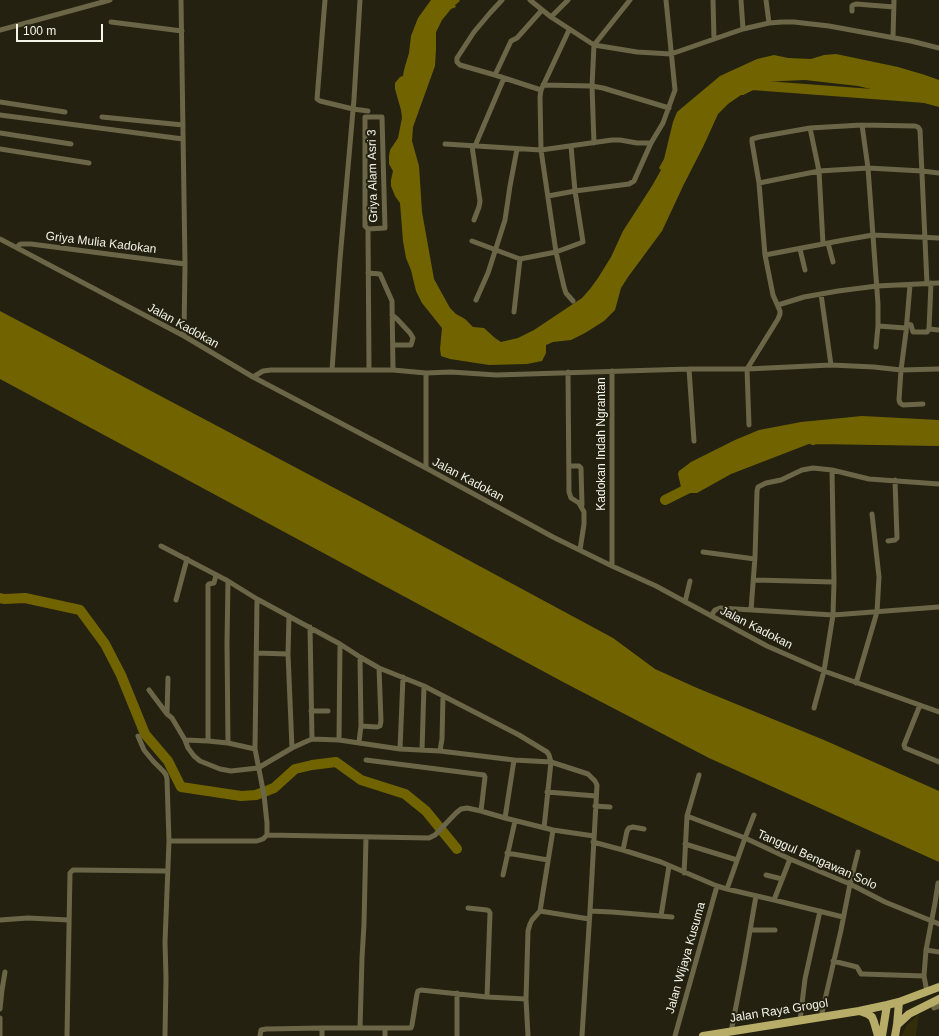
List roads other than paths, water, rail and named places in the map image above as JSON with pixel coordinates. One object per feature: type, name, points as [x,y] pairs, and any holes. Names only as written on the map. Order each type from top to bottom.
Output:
[{"type":"main road","name":"Jalan Raya Grogol","points":[[703,1036],[859,1011],[899,1002],[939,987]]},
{"type":"main road","points":[[897,1025],[909,1014],[939,999]]},
{"type":"main road","points":[[895,1036],[899,1002]]},
{"type":"main road","points":[[882,1036],[887,1005]]},
{"type":"main road","points":[[859,1011],[872,1017],[878,1036]]},
{"type":"street","points":[[0,30],[110,0]]},
{"type":"street","points":[[181,0],[185,264],[184,336]]},
{"type":"street","points":[[325,0],[317,99],[353,109],[368,111]]},
{"type":"street","points":[[332,370],[353,109],[360,0]]},
{"type":"street","points":[[502,0],[474,32],[457,58],[457,62],[460,65],[542,87],[592,86],[603,88],[669,108]]},
{"type":"street","points":[[530,0],[569,30],[594,45],[637,52],[671,54],[743,29],[769,23],[794,22],[829,26],[911,41],[939,48]]},
{"type":"street","points":[[551,17],[568,0]]},
{"type":"street","points":[[594,143],[592,86],[594,45],[630,0]]},
{"type":"street","points":[[548,196],[634,182],[663,123],[675,90],[666,0]]},
{"type":"street","points":[[713,0],[714,39]]},
{"type":"street","points":[[741,0],[743,29]]},
{"type":"street","points":[[766,0],[769,23]]},
{"type":"street","points":[[893,38],[894,0]]},
{"type":"street","points":[[852,11],[853,4],[894,7]]},
{"type":"street","points":[[495,75],[511,41],[516,38],[542,10]]},
{"type":"street","points":[[111,22],[182,31]]},
{"type":"street","points":[[569,30],[542,87],[540,97],[541,150],[556,252],[566,293],[573,301]]},
{"type":"street","points":[[474,220],[480,201],[474,146],[504,78]]},
{"type":"street","points":[[0,102],[65,112]]},
{"type":"street","points":[[0,115],[183,139]]},
{"type":"street","points":[[102,117],[183,125]]},
{"type":"street","name":"Griya Alam Asri 3","points":[[368,229],[385,228],[382,117],[365,117],[365,226],[368,229],[369,370]]},
{"type":"street","points":[[862,126],[868,168],[879,311],[876,347]]},
{"type":"street","points":[[749,425],[746,369],[780,314],[778,305],[773,295],[765,255],[759,184],[752,139],[810,128],[862,126],[918,127],[920,130],[924,237],[929,284],[929,329]]},
{"type":"street","points":[[810,128],[819,171],[826,244],[833,262]]},
{"type":"street","points":[[0,133],[71,144]]},
{"type":"street","points":[[445,144],[517,150],[541,150],[620,140],[637,143],[652,143]]},
{"type":"street","points":[[472,241],[520,259],[556,252],[583,242],[575,191],[571,146]]},
{"type":"street","points":[[0,149],[89,163]]},
{"type":"street","points":[[476,300],[488,273],[505,220],[517,150]]},
{"type":"street","points":[[759,184],[819,171],[868,168],[939,173]]},
{"type":"street","points":[[765,255],[873,235],[939,238]]},
{"type":"street","name":"Jalan Kadokan","points":[[0,239],[184,336],[253,377],[426,468],[552,537],[642,580],[767,646],[824,671],[939,712]]},
{"type":"street","name":"Griya Mulia Kadokan","points":[[16,248],[21,244],[31,244],[185,264]]},
{"type":"street","points":[[800,249],[805,270]]},
{"type":"street","points":[[514,312],[520,259]]},
{"type":"street","points":[[368,273],[379,273],[381,275],[392,301],[393,370]]},
{"type":"street","points":[[778,305],[804,297],[877,286],[939,283]]},
{"type":"street","points":[[910,285],[900,370],[899,396],[900,403],[903,405],[923,404]]},
{"type":"street","points":[[821,294],[831,365]]},
{"type":"street","points":[[392,315],[413,338],[411,345],[393,345]]},
{"type":"street","points":[[878,326],[911,325],[913,332],[927,332],[929,329],[939,330]]},
{"type":"street","points":[[253,377],[263,371],[271,370],[393,370],[426,373],[451,372],[496,375],[689,369],[746,369],[831,365],[900,370],[939,369]]},
{"type":"street","points":[[689,369],[694,440]]},
{"type":"street","name":"Kadokan Indah Ngrantan","points":[[612,371],[612,566]]},
{"type":"street","points":[[568,372],[569,492],[571,498],[580,503],[582,506]]},
{"type":"street","points":[[426,373],[426,468]]},
{"type":"street","points":[[569,466],[579,466],[581,468],[582,506],[585,516],[580,550]]},
{"type":"street","points":[[751,610],[754,580],[758,487],[766,483],[781,480],[802,470],[813,468],[832,470],[870,479],[939,484]]},
{"type":"street","points":[[814,708],[824,671],[833,615],[834,582],[832,470]]},
{"type":"street","points":[[888,541],[895,540],[897,538],[895,480]]},
{"type":"street","points":[[856,683],[877,612],[879,577],[872,514]]},
{"type":"street","points":[[161,546],[228,581],[257,599],[340,644],[379,668],[424,686],[519,735],[547,752],[550,755],[551,762],[544,828]]},
{"type":"street","points":[[703,552],[755,559]]},
{"type":"street","points":[[176,600],[187,559]]},
{"type":"street","points":[[208,741],[208,585],[214,583],[216,575]]},
{"type":"street","points":[[685,602],[690,580]]},
{"type":"street","points":[[754,580],[834,582]]},
{"type":"street","points":[[228,581],[228,743]]},
{"type":"street","points":[[257,599],[255,749],[264,796],[267,835]]},
{"type":"street","points":[[711,616],[715,610],[720,608],[833,615],[939,607]]},
{"type":"street","points":[[289,616],[288,654],[292,748]]},
{"type":"street","points":[[310,627],[312,739]]},
{"type":"street","points":[[339,740],[340,644]]},
{"type":"street","points":[[256,653],[288,654]]},
{"type":"street","points":[[359,742],[361,726],[360,657]]},
{"type":"street","points":[[361,726],[380,726],[379,668]]},
{"type":"street","points":[[400,749],[403,677]]},
{"type":"street","points":[[167,714],[168,678]]},
{"type":"street","points":[[422,750],[424,686]]},
{"type":"street","points":[[149,690],[175,722],[188,748],[194,756],[200,761],[220,769],[231,771],[258,768],[292,748],[312,739],[339,740],[400,749],[440,751],[514,760],[551,762],[588,774],[595,781],[597,786],[582,1036]]},
{"type":"street","points":[[440,751],[442,739],[443,696]]},
{"type":"street","points":[[920,705],[904,746],[905,748],[939,762]]},
{"type":"street","points":[[311,711],[328,711]]},
{"type":"street","points":[[138,736],[147,754],[166,775],[167,779],[169,841],[165,942],[165,1036]]},
{"type":"street","points":[[185,740],[228,743],[255,749]]},
{"type":"street","points":[[366,760],[484,775],[481,811]]},
{"type":"street","points":[[505,818],[514,760]]},
{"type":"street","points":[[684,873],[687,816],[699,775]]},
{"type":"street","points":[[548,792],[596,796]]},
{"type":"street","points":[[596,806],[610,807]]},
{"type":"street","points":[[169,841],[257,841],[267,835],[429,838],[435,835],[461,809],[467,808],[515,821],[594,839],[727,889],[843,916]]},
{"type":"street","points":[[727,889],[736,860],[754,814]]},
{"type":"street","name":"Tanggul Bengawan Solo","points":[[687,816],[745,838],[850,884],[885,902],[939,924]]},
{"type":"street","points":[[503,875],[515,821]]},
{"type":"street","points":[[623,850],[626,831],[633,827],[644,829]]},
{"type":"street","points":[[528,1036],[526,999],[528,931],[530,924],[538,913],[539,909],[553,830]]},
{"type":"street","points":[[360,1028],[366,837]]},
{"type":"street","points":[[685,844],[736,860]]},
{"type":"street","points":[[821,1016],[858,852]]},
{"type":"street","points":[[507,853],[548,860]]},
{"type":"street","points":[[774,900],[790,859]]},
{"type":"street","points":[[661,916],[669,866]]},
{"type":"street","points":[[68,1036],[70,872],[73,870],[168,871]]},
{"type":"street","points":[[766,875],[782,879]]},
{"type":"street","points":[[927,992],[924,976],[926,950],[936,903],[938,883]]},
{"type":"street","name":"Jalan Wijaya Kusuma","points":[[675,1036],[717,886]]},
{"type":"street","points":[[731,1032],[756,896]]},
{"type":"street","points":[[468,908],[487,910],[490,913],[488,996]]},
{"type":"street","points":[[590,911],[672,917]]},
{"type":"street","points":[[800,1020],[805,979],[820,911]]},
{"type":"street","points":[[538,913],[589,919]]},
{"type":"street","points":[[0,920],[28,918],[69,920]]},
{"type":"street","points":[[750,930],[775,930]]},
{"type":"street","points":[[926,950],[939,952]]},
{"type":"street","points":[[833,961],[857,967],[861,974],[924,976]]},
{"type":"street","points":[[0,1009],[1,989],[5,972]]},
{"type":"street","points":[[260,1036],[260,1032],[264,1029],[411,1028],[417,994],[418,991],[421,990],[526,999]]},
{"type":"street","points":[[457,994],[457,1036]]},
{"type":"street","points":[[0,1018],[0,1036]]},
{"type":"street","points":[[322,1028],[322,1036]]},
{"type":"street","points":[[385,1028],[385,1036]]},
{"type":"waterway","points":[[742,90],[752,85],[939,99]]},
{"type":"waterway","points":[[813,440],[939,441]]},
{"type":"waterway","points":[[665,500],[697,484]]},
{"type":"waterway","points":[[0,598],[25,598],[80,610],[105,644],[121,675],[145,734],[168,761],[181,787],[241,796],[256,795],[274,788],[295,769],[336,762],[361,780],[405,794],[426,811],[457,849]]}]
